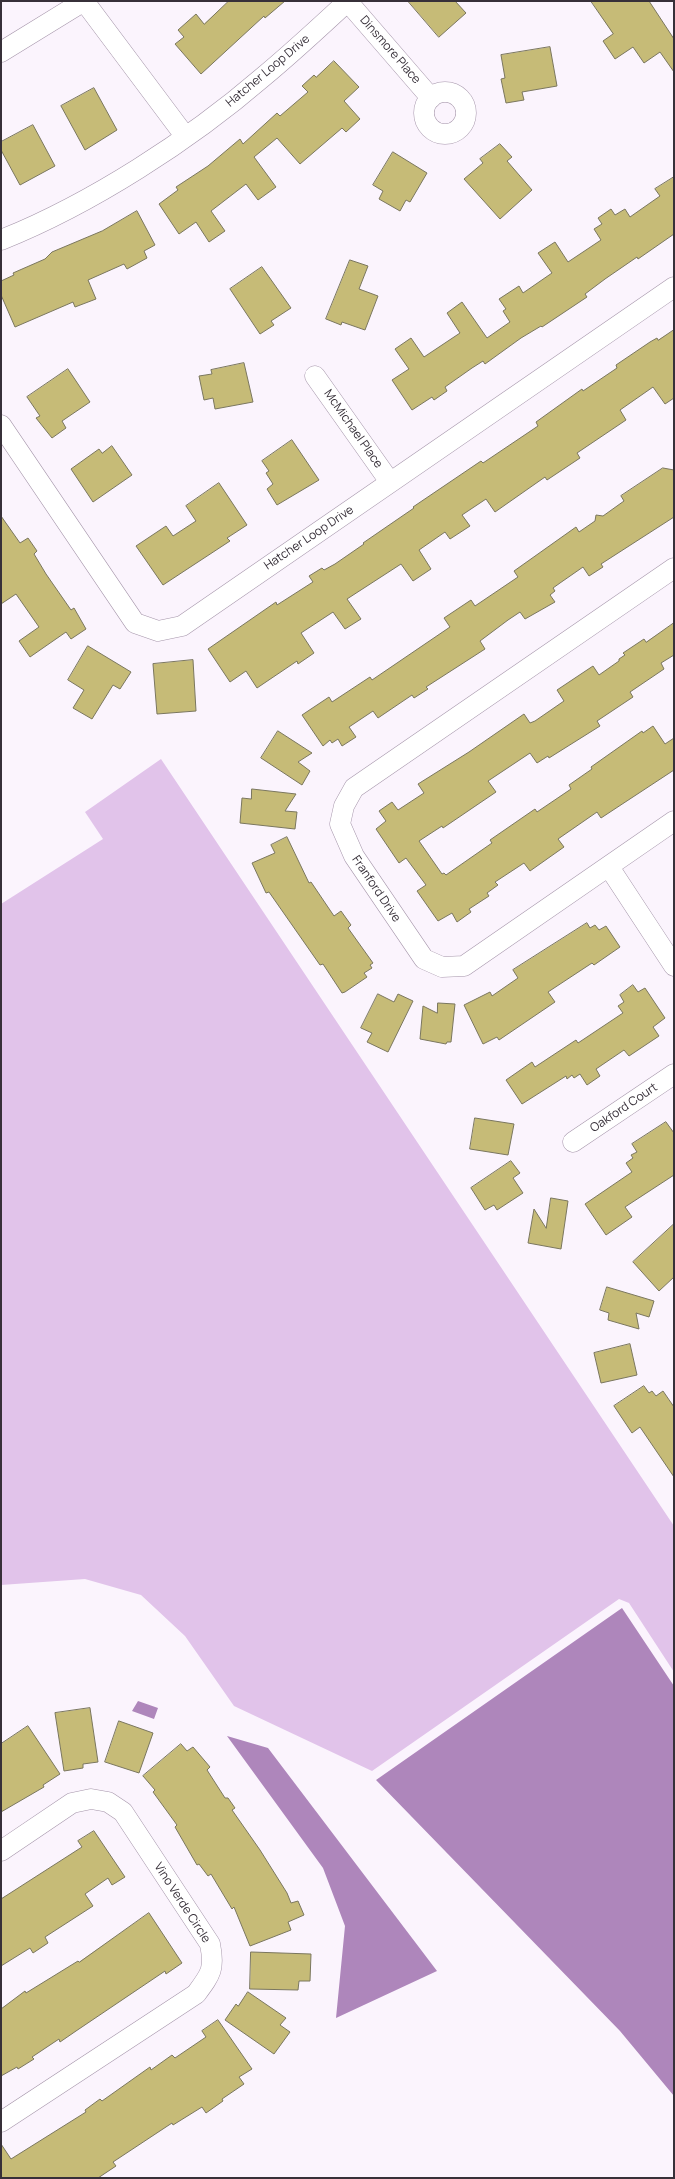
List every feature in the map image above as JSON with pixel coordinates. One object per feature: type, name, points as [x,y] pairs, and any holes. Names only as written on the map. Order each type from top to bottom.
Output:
[{"type":"street","points":[[1,52],[84,1],[185,136]]},
{"type":"street","name":"Hatcher Loop Drive","points":[[1,240],[77,204],[129,174],[185,136],[262,78],[348,2]]},
{"type":"street","name":"Dinsmore Place","points":[[348,2],[431,98]]},
{"type":"street","name":"Hatcher Loop Drive","points":[[1,425],[135,623],[158,631],[182,626],[674,287]]},
{"type":"street","name":"McMichael Place","points":[[315,376],[390,482]]},
{"type":"street","name":"Franford Drive","points":[[674,568],[354,788],[344,806],[340,824],[354,856],[424,959],[442,966],[464,966],[674,821]]},
{"type":"street","points":[[609,867],[674,966]]},
{"type":"street","name":"Oakford Court","points":[[574,1142],[674,1074]]},
{"type":"street","name":"Vino Verde Circle","points":[[1,1850],[72,1803],[91,1799],[108,1802],[123,1812],[210,1944],[213,1961],[210,1976],[196,1994],[1,2122]]},
{"type":"shaded area","points":[[161,759],[674,1526],[674,1672],[629,1603],[619,1599],[372,1771],[234,1706],[185,1636],[141,1595],[85,1579],[1,1585],[1,904],[103,839],[85,812]]},
{"type":"shaded area","points":[[622,1608],[674,1686],[674,2096],[620,2031],[376,1780]]},
{"type":"shaded area","points":[[138,1701],[158,1708],[154,1719],[132,1711]]},
{"type":"shaded area","points":[[227,1736],[268,1748],[437,1971],[336,2018],[345,1926],[323,1868]]},
{"type":"building","points":[[229,1],[285,1],[265,18],[264,16],[201,74],[175,44],[184,37],[178,30],[196,14],[204,24]]},
{"type":"building","points":[[408,1],[455,1],[466,13],[439,37]]},
{"type":"building","points":[[591,1],[649,1],[674,39],[674,72],[660,52],[644,63],[633,47],[615,59],[603,41],[613,34]]},
{"type":"building","points":[[550,47],[557,86],[522,92],[524,100],[506,103],[501,79],[505,78],[501,55]]},
{"type":"building","points":[[334,61],[359,87],[344,101],[360,119],[346,132],[342,128],[300,164],[277,138],[254,157],[276,187],[258,200],[246,184],[211,211],[225,231],[209,242],[196,222],[179,234],[159,204],[178,190],[176,187],[208,166],[240,139],[243,144],[277,113],[280,116],[308,92],[302,86],[314,75],[316,77]]},
{"type":"building","points":[[94,88],[117,130],[85,150],[61,106]]},
{"type":"building","points":[[33,125],[55,166],[20,185],[1,150],[1,142]]},
{"type":"building","points":[[500,144],[512,157],[507,161],[532,190],[500,219],[464,179],[483,163],[480,159]]},
{"type":"building","points":[[393,152],[427,173],[410,202],[406,200],[400,211],[379,199],[383,191],[373,185]]},
{"type":"building","points":[[674,177],[674,234],[605,279],[585,294],[587,297],[542,327],[521,338],[485,364],[483,361],[472,368],[445,387],[447,391],[434,400],[432,397],[412,410],[392,380],[409,369],[395,349],[411,338],[424,357],[460,333],[447,313],[462,302],[487,338],[510,322],[503,311],[506,309],[499,299],[519,286],[523,293],[552,273],[538,253],[555,242],[568,262],[601,240],[594,229],[602,224],[598,218],[611,209],[615,215],[625,209],[630,217],[660,196],[655,189]]},
{"type":"building","points":[[137,211],[155,245],[144,251],[147,258],[127,269],[124,264],[88,280],[96,299],[75,307],[73,302],[15,327],[1,295],[1,281],[14,275],[13,273],[45,259],[52,252],[102,231]]},
{"type":"building","points":[[350,260],[368,266],[359,289],[378,296],[365,330],[342,322],[341,325],[326,319]]},
{"type":"building","points":[[262,267],[291,308],[271,321],[274,325],[260,334],[230,289]]},
{"type":"building","points":[[674,330],[674,398],[665,404],[653,387],[620,410],[626,420],[577,453],[580,458],[547,480],[545,477],[495,512],[486,499],[462,515],[470,526],[450,539],[445,532],[419,550],[431,569],[413,581],[401,564],[347,599],[361,619],[345,629],[333,612],[301,633],[314,653],[298,664],[297,661],[257,688],[246,671],[230,682],[208,649],[276,602],[277,605],[313,582],[309,576],[322,568],[324,570],[335,564],[413,507],[481,461],[483,463],[538,426],[536,422],[582,389],[583,391],[617,368],[616,365],[650,342],[657,338],[658,340]]},
{"type":"building","points":[[244,363],[253,402],[215,409],[213,398],[204,400],[199,376],[212,374],[211,370]]},
{"type":"building","points":[[68,369],[90,402],[62,421],[66,428],[52,438],[36,418],[40,416],[27,397]]},
{"type":"building","points":[[292,440],[319,480],[277,505],[267,489],[273,484],[266,473],[269,471],[262,461]]},
{"type":"building","points":[[112,446],[132,475],[93,502],[71,469],[99,449],[102,453]]},
{"type":"building","points":[[663,468],[674,470],[674,517],[601,564],[603,567],[589,576],[583,567],[560,583],[553,588],[555,591],[550,595],[555,602],[525,619],[520,612],[508,620],[480,641],[485,649],[426,687],[428,689],[414,698],[412,695],[378,718],[373,711],[349,727],[356,737],[342,746],[338,739],[332,743],[330,740],[323,746],[302,715],[329,697],[332,702],[370,677],[372,680],[450,627],[444,618],[471,600],[475,606],[518,577],[514,571],[576,527],[579,532],[595,521],[596,515],[603,516],[624,501],[621,496]]},
{"type":"building","points":[[219,483],[247,525],[227,538],[230,541],[163,585],[136,546],[166,526],[173,536],[196,521],[186,506]]},
{"type":"building","points":[[1,516],[20,543],[28,538],[37,551],[34,554],[46,574],[71,610],[74,608],[86,629],[71,639],[66,632],[30,657],[19,641],[39,627],[16,594],[1,604]]},
{"type":"building","points":[[674,623],[674,655],[661,663],[664,669],[630,692],[633,697],[597,721],[600,726],[549,758],[548,756],[537,763],[530,753],[488,781],[496,792],[443,828],[442,826],[419,841],[442,874],[446,875],[492,843],[490,840],[535,809],[537,812],[571,789],[569,785],[592,769],[591,767],[642,731],[643,733],[653,726],[665,744],[674,738],[674,770],[601,818],[597,812],[558,839],[564,847],[530,871],[524,863],[495,882],[498,885],[487,893],[489,896],[469,909],[471,912],[457,922],[452,913],[438,921],[417,891],[426,885],[406,858],[399,863],[376,829],[386,821],[379,811],[392,802],[398,810],[424,793],[418,784],[524,714],[530,723],[535,721],[564,701],[557,690],[593,666],[599,675],[619,661],[625,655],[623,653],[644,639],[646,642]]},
{"type":"building","points":[[88,646],[131,672],[120,689],[113,685],[92,719],[73,708],[84,690],[68,680]]},
{"type":"building","points":[[193,660],[196,711],[157,714],[153,664]]},
{"type":"building","points":[[278,731],[312,753],[298,762],[310,771],[302,785],[261,758]]},
{"type":"building","points":[[252,789],[296,794],[285,811],[297,812],[295,829],[240,823],[242,798],[251,799]]},
{"type":"building","points":[[287,837],[309,883],[311,882],[334,916],[341,911],[351,925],[348,928],[373,963],[370,965],[372,968],[364,973],[367,977],[345,992],[342,993],[323,964],[320,965],[269,892],[266,893],[252,863],[275,853],[271,845]]},
{"type":"building","points":[[587,923],[590,928],[595,925],[599,930],[606,926],[620,947],[548,992],[555,1002],[499,1040],[497,1037],[483,1044],[464,1005],[490,992],[492,996],[518,978],[513,970]]},
{"type":"building","points":[[633,985],[638,992],[645,988],[665,1018],[653,1027],[659,1036],[629,1056],[624,1050],[596,1069],[600,1076],[587,1085],[580,1074],[574,1078],[572,1075],[567,1079],[566,1076],[522,1104],[506,1080],[532,1062],[535,1067],[576,1040],[578,1043],[623,1013],[618,1006],[624,1002],[620,995]]},
{"type":"building","points":[[378,994],[394,1002],[398,994],[413,1001],[388,1052],[367,1042],[372,1033],[361,1028]]},
{"type":"building","points":[[438,1003],[455,1004],[451,1042],[446,1044],[420,1039],[423,1006],[437,1013]]},
{"type":"building","points":[[475,1118],[514,1124],[508,1155],[470,1149]]},
{"type":"building","points":[[666,1122],[674,1133],[674,1175],[625,1207],[632,1217],[606,1235],[585,1204],[632,1172],[626,1163],[633,1158],[631,1155],[637,1152],[632,1144]]},
{"type":"building","points":[[511,1161],[520,1173],[513,1178],[523,1193],[497,1210],[494,1205],[485,1210],[471,1188]]},
{"type":"building","points":[[551,1198],[568,1201],[561,1249],[528,1243],[534,1209],[546,1228]]},
{"type":"building","points":[[674,1224],[674,1277],[659,1291],[633,1262]]},
{"type":"building","points":[[607,1287],[654,1301],[649,1317],[636,1313],[639,1329],[608,1320],[609,1313],[600,1310]]},
{"type":"building","points":[[630,1344],[637,1375],[601,1383],[594,1353]]},
{"type":"building","points":[[644,1386],[649,1393],[652,1391],[656,1396],[663,1391],[674,1407],[674,1477],[640,1427],[632,1433],[614,1406]]},
{"type":"building","points":[[90,1708],[98,1762],[83,1764],[83,1768],[64,1771],[55,1713]]},
{"type":"building","points":[[119,1721],[153,1733],[139,1773],[105,1762]]},
{"type":"building","points":[[28,1726],[60,1774],[43,1785],[44,1787],[1,1812],[1,1744]]},
{"type":"building","points":[[181,1744],[187,1751],[193,1747],[210,1767],[207,1770],[225,1798],[228,1798],[235,1808],[232,1810],[260,1850],[287,1893],[291,1903],[298,1901],[304,1915],[288,1922],[291,1930],[250,1946],[234,1907],[232,1909],[211,1874],[208,1876],[199,1864],[197,1865],[175,1827],[177,1825],[153,1792],[155,1790],[143,1776]]},
{"type":"building","points":[[94,1831],[125,1877],[112,1885],[108,1878],[85,1894],[93,1906],[45,1937],[48,1943],[33,1953],[30,1948],[1,1966],[1,1899],[82,1847],[78,1841]]},
{"type":"building","points":[[149,1913],[182,1963],[166,1974],[165,1971],[60,2042],[59,2039],[18,2069],[17,2067],[1,2076],[1,2009],[25,1991],[26,1993],[79,1962]]},
{"type":"building","points":[[251,1952],[311,1954],[310,1981],[299,1981],[298,1990],[250,1989]]},
{"type":"building","points":[[248,1992],[286,2018],[280,2025],[290,2032],[274,2054],[225,2020],[236,2004],[238,2006]]},
{"type":"building","points":[[218,2020],[252,2069],[239,2077],[244,2084],[222,2099],[223,2101],[206,2113],[202,2107],[173,2125],[172,2123],[113,2162],[116,2166],[98,2178],[1,2178],[1,2144],[11,2159],[86,2112],[85,2110],[100,2099],[102,2101],[150,2067],[151,2070],[172,2055],[175,2058],[206,2037],[202,2031]]}]
